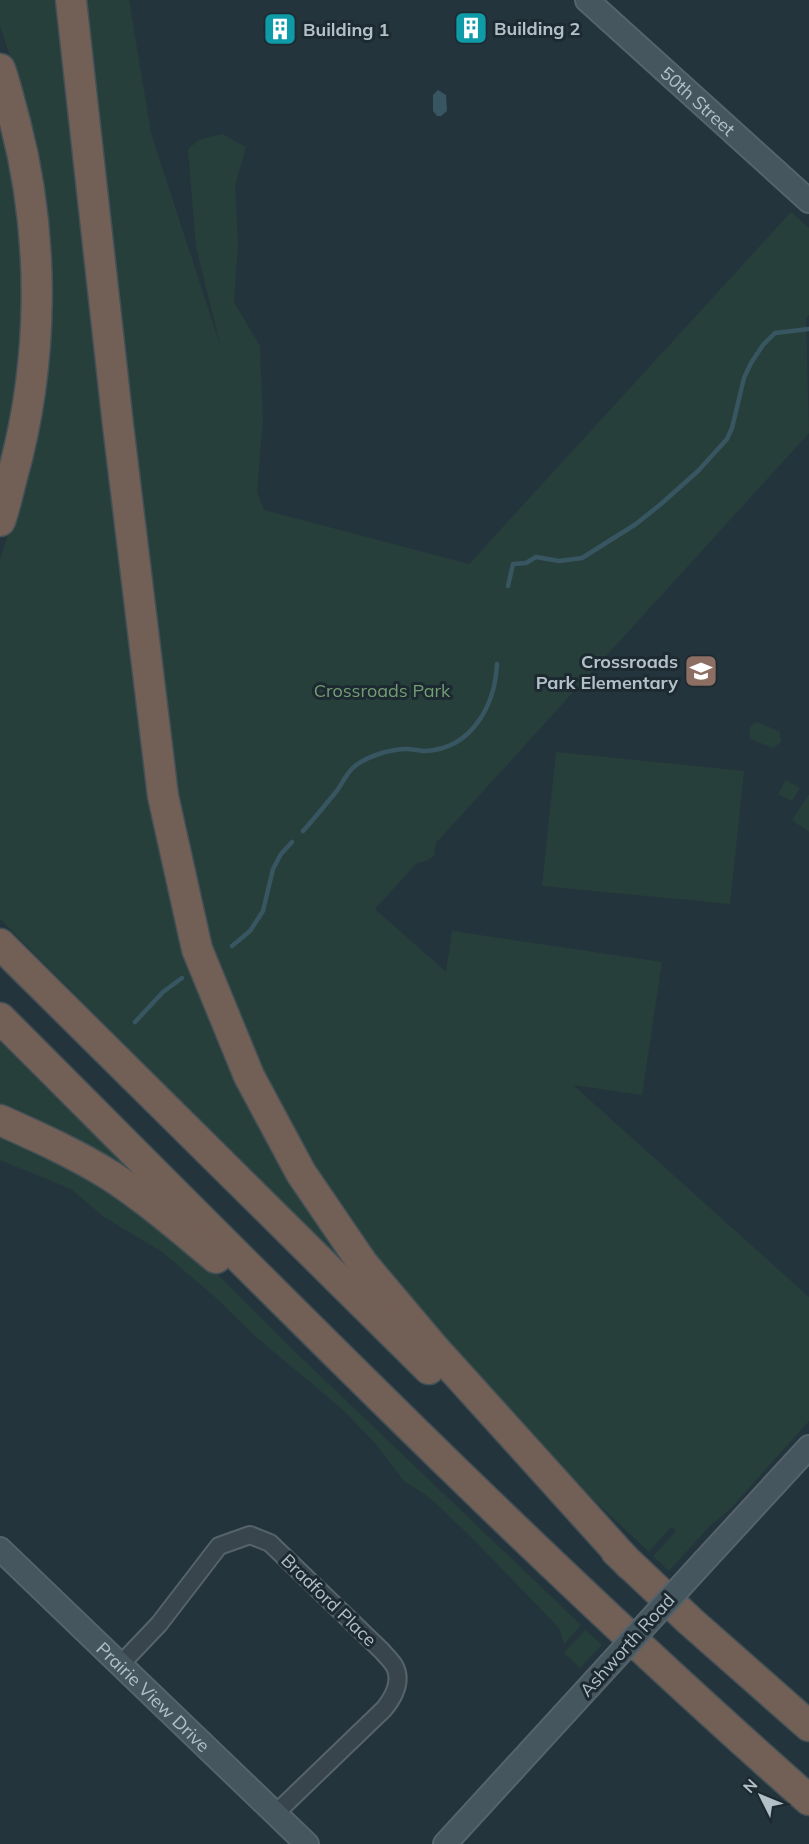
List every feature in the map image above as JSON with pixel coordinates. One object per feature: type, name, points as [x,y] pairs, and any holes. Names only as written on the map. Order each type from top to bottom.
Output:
[{"type":"highway","points":[[71,0],[120,446],[163,796],[197,949],[249,1076],[301,1173],[363,1264],[433,1347],[630,1565]]},
{"type":"highway","points":[[0,69],[22,150],[34,223],[37,297],[33,372],[21,445],[0,521]]},
{"type":"highway","points":[[0,944],[502,1442],[690,1621],[809,1726]]},
{"type":"highway","points":[[0,1018],[364,1381],[592,1603],[724,1726],[809,1800]]},
{"type":"highway","points":[[0,1120],[56,1144],[120,1183],[163,1214],[364,1381]]},
{"type":"main road","name":"50th Street","points":[[587,0],[809,201]]},
{"type":"main road","name":"Ashworth Road","points":[[446,1844],[809,1447]]},
{"type":"main road","name":"Prairie View Drive","points":[[0,1549],[307,1844]]},
{"type":"street","name":"Bradford Place","points":[[120,1665],[159,1624],[219,1546],[250,1535],[270,1543],[382,1651],[396,1668],[394,1696],[384,1710],[275,1814]]},
{"type":"green space","points":[[0,0],[64,0],[168,869],[350,1261],[345,1266],[0,919],[0,559],[25,483],[25,102],[0,26]]},
{"type":"green space","name":"Crossroads Park","points":[[79,0],[129,0],[151,133],[221,348],[196,247],[188,149],[199,140],[222,134],[246,147],[235,186],[238,243],[234,302],[260,346],[263,419],[257,492],[264,510],[469,564],[791,212],[809,228],[809,315],[806,318],[809,433],[436,843],[434,856],[416,864],[375,909],[446,972],[452,931],[662,962],[642,1095],[573,1085],[809,1297],[809,1421],[731,1508],[709,1527],[669,1571],[653,1556],[676,1531],[671,1527],[649,1552],[582,1489],[503,1406],[333,1209],[227,1009],[180,845]]},
{"type":"green space","points":[[0,111],[15,176],[23,271],[20,357],[0,480]]},
{"type":"green space","points":[[758,722],[780,732],[781,742],[773,748],[750,739],[750,726]]},
{"type":"green space","points":[[556,752],[744,771],[730,904],[542,886]]},
{"type":"green space","points":[[786,780],[800,788],[792,801],[778,794]]},
{"type":"green space","points":[[809,794],[809,832],[792,820]]},
{"type":"green space","points":[[0,1039],[150,1190],[0,1113]]},
{"type":"green space","points":[[0,1130],[72,1165],[208,1265],[290,1347],[581,1625],[564,1644],[559,1628],[430,1498],[404,1481],[375,1443],[341,1408],[256,1337],[216,1298],[162,1252],[104,1217],[71,1189],[0,1160]]},
{"type":"green space","points":[[585,1630],[602,1645],[580,1668],[564,1653]]},
{"type":"water","points":[[438,90],[446,95],[447,111],[441,116],[437,116],[433,111],[433,95]]},
{"type":"waterway","points":[[508,586],[513,564],[526,563],[536,557],[559,561],[582,558],[636,524],[661,504],[698,471],[727,439],[732,428],[744,378],[763,345],[775,333],[809,329]]},
{"type":"waterway","points":[[303,831],[336,792],[350,771],[360,762],[394,750],[425,751],[442,748],[468,733],[478,722],[492,695],[497,664]]},
{"type":"waterway","points":[[232,946],[250,931],[263,911],[273,869],[281,854],[292,842]]},
{"type":"waterway","points":[[135,1022],[163,992],[182,978]]},
{"type":"place","name":"Building 2","points":[[471,28]]},
{"type":"place","name":"Building 1","points":[[280,29]]},
{"type":"place","name":"Crossroads Park Elementary","points":[[701,671]]}]
